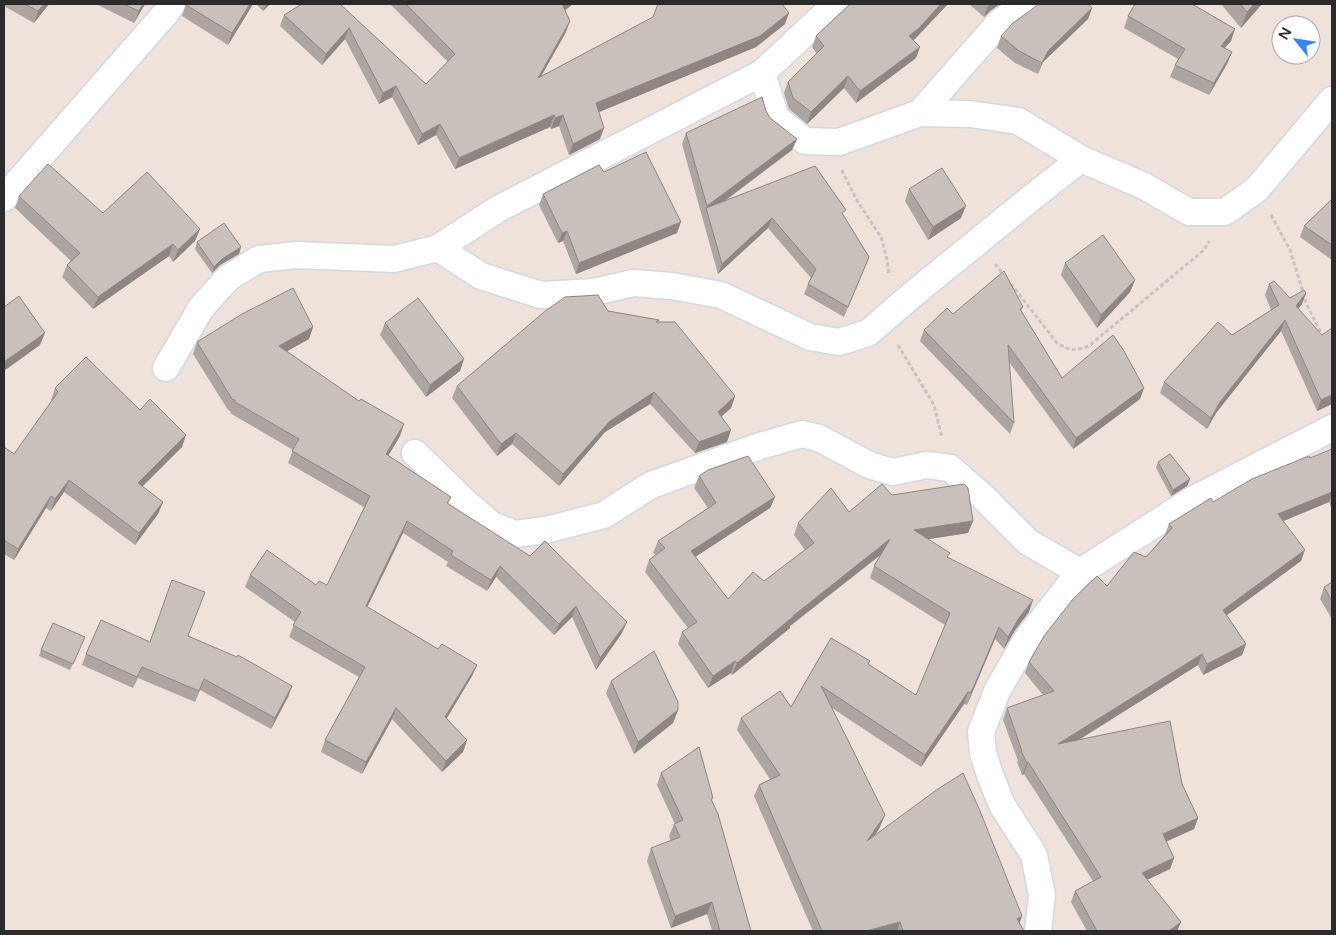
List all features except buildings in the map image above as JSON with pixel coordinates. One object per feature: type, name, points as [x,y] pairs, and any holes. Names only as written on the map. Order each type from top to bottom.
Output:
[{"type":"street","points":[[4,198],[172,4]]},
{"type":"street","points":[[166,368],[201,308],[228,278],[258,260],[296,255],[394,259],[438,248],[498,209],[762,73],[836,4]]},
{"type":"street","points":[[920,113],[1000,23],[1026,4]]},
{"type":"street","points":[[762,73],[776,118],[806,141],[839,142],[920,113],[970,114],[1018,121],[1081,159],[1144,186],[1189,212],[1225,212],[1257,189],[1332,100]]},
{"type":"street","points":[[438,248],[482,276],[541,295],[594,292],[633,283],[672,286],[721,295],[810,337],[839,342],[868,333],[1081,159]]},
{"type":"street","points":[[1038,931],[1042,895],[1034,855],[1002,805],[983,753],[981,732],[997,691],[1027,639],[1080,572],[1194,499],[1332,428]]},
{"type":"street","points":[[415,453],[465,502],[492,525],[515,534],[546,530],[604,515],[651,485],[760,446],[802,434],[819,438],[869,465],[893,472],[927,464],[950,468],[981,495],[1028,542],[1080,572]]},
{"type":"path","points":[[839,142],[843,173],[858,202],[880,237],[887,259],[888,316],[934,405],[950,468]]},
{"type":"path","points":[[1257,189],[1290,250],[1307,305],[1324,339]]},
{"type":"path","points":[[978,242],[1056,343],[1065,348],[1075,350],[1089,346],[1204,250],[1225,212]]}]
